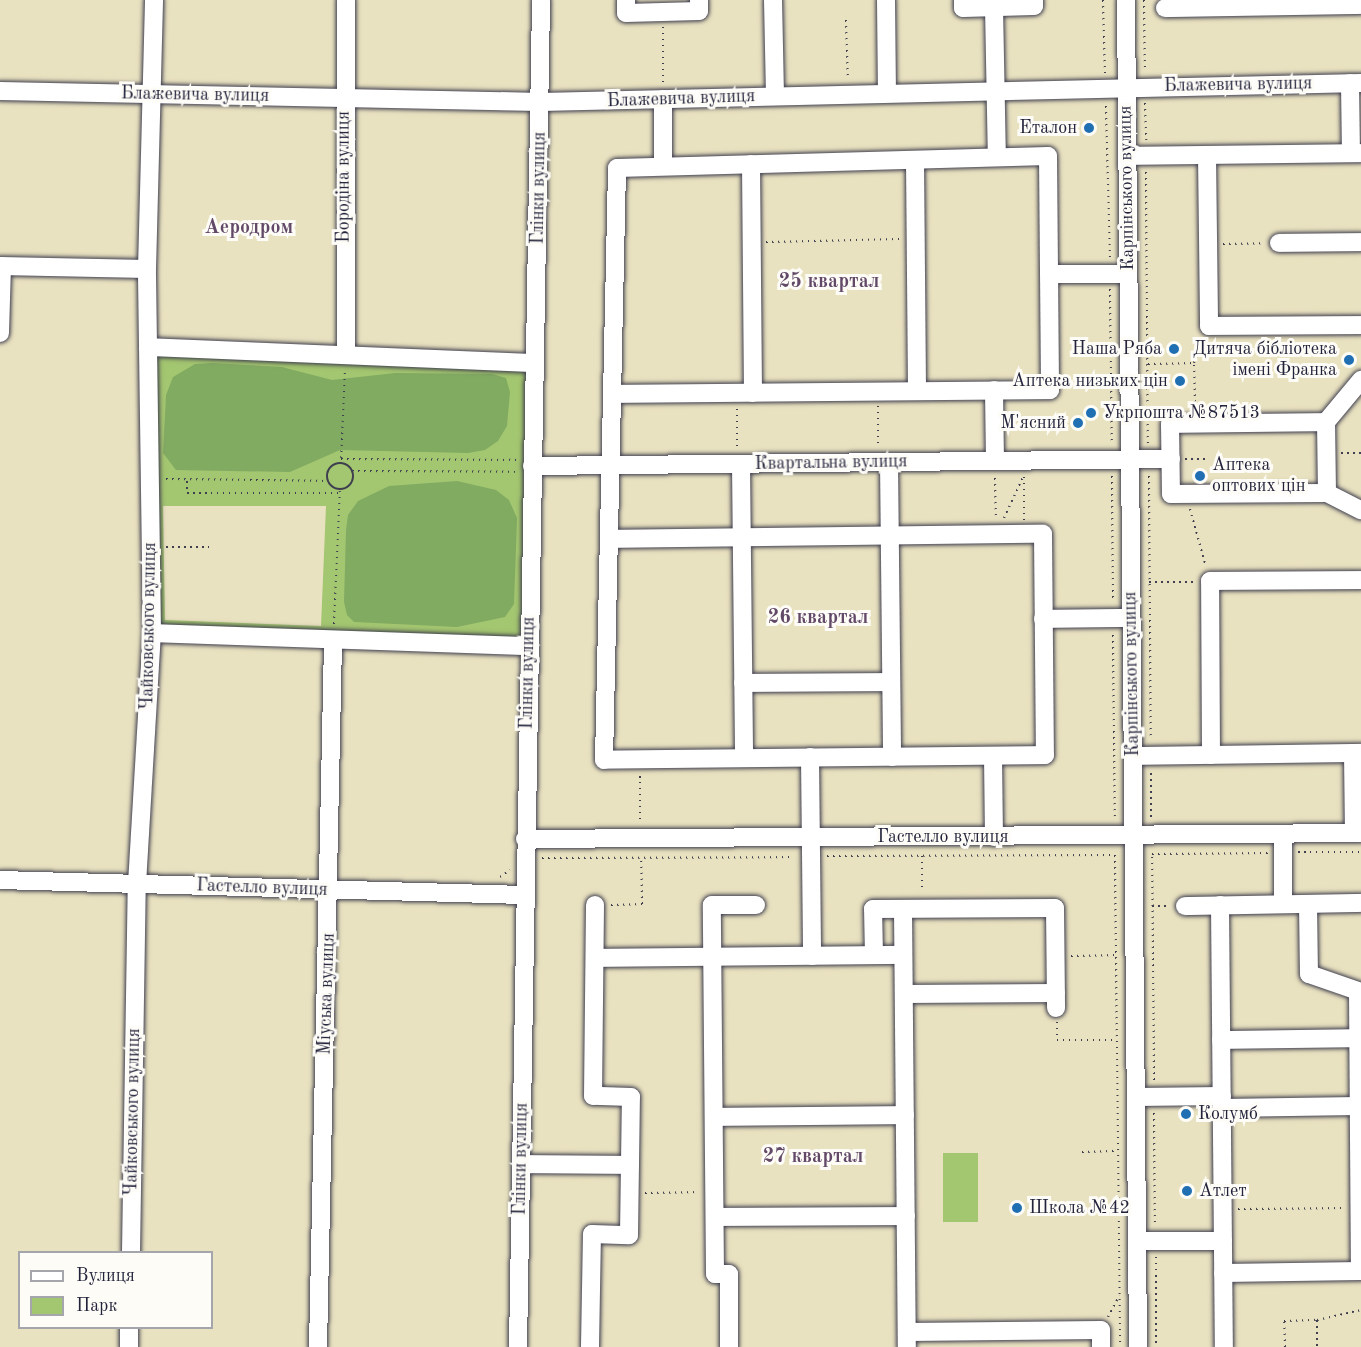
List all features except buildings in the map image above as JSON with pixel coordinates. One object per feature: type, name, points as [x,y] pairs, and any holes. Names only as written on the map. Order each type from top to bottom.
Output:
[{"type":"street","name":"Чайковського вулиця","points":[[131,1251],[137,884],[152,633],[147,269],[154,0]]},
{"type":"street","name":"Бородіна вулиця","points":[[346,0],[344,98],[346,355]]},
{"type":"street","name":"Глінки вулиця","points":[[518,1347],[524,858],[541,102],[541,0]]},
{"type":"street","points":[[626,0],[626,13],[699,11],[699,0]]},
{"type":"street","points":[[773,0],[775,96]]},
{"type":"street","points":[[886,0],[887,93]]},
{"type":"street","points":[[963,0],[963,8],[1034,6],[1034,0]]},
{"type":"street","name":"Карпінського вулиця","points":[[1126,0],[1130,459],[1122,618],[1132,756],[1138,1347]]},
{"type":"street","points":[[1165,8],[1207,4],[1361,5]]},
{"type":"street","points":[[994,8],[997,158]]},
{"type":"street","name":"Блажевича вулиця","points":[[0,91],[541,102],[663,92],[775,96],[1355,83]]},
{"type":"street","points":[[1127,156],[1356,153],[1355,83]]},
{"type":"street","points":[[663,92],[663,166]]},
{"type":"street","points":[[1207,155],[1209,326],[1361,326]]},
{"type":"street","points":[[609,539],[1043,534],[1045,755],[604,760],[609,539],[611,465],[612,394],[617,168],[1048,156],[1050,390],[612,394]]},
{"type":"street","points":[[915,160],[917,391]]},
{"type":"street","points":[[745,393],[752,243],[751,164]]},
{"type":"street","points":[[1280,243],[1361,242]]},
{"type":"street","points":[[0,333],[1,266],[147,269]]},
{"type":"street","points":[[1049,274],[1128,274]]},
{"type":"street","points":[[148,348],[535,363]]},
{"type":"street","points":[[1327,493],[1326,422],[1361,380]]},
{"type":"street","points":[[994,390],[995,468]]},
{"type":"street","points":[[1326,422],[1170,424],[1171,494],[1327,493],[1361,510]]},
{"type":"street","points":[[884,456],[890,536],[892,757]]},
{"type":"street","name":"Квартальна вулиця","points":[[532,466],[611,465],[739,458],[884,456],[995,468],[1130,459],[1171,459]]},
{"type":"street","points":[[739,458],[744,758]]},
{"type":"street","points":[[1211,754],[1210,582],[1361,580]]},
{"type":"street","points":[[1043,619],[1122,618]]},
{"type":"street","points":[[152,633],[529,646]]},
{"type":"street","name":"Міуська вулиця","points":[[318,1347],[330,889],[333,640]]},
{"type":"street","points":[[743,683],[891,682]]},
{"type":"street","points":[[1132,756],[1357,753],[1358,833]]},
{"type":"street","points":[[993,756],[994,837]]},
{"type":"street","points":[[810,757],[812,956]]},
{"type":"street","name":"Гастелло вулиця","points":[[525,839],[1133,836],[1283,843],[1358,833]]},
{"type":"street","points":[[1283,843],[1283,904]]},
{"type":"street","name":"Гастелло вулиця","points":[[0,880],[524,895]]},
{"type":"street","points":[[1185,906],[1361,903]]},
{"type":"street","points":[[1223,1273],[1360,1271],[1359,992],[1309,974],[1308,904]]},
{"type":"street","points":[[590,1347],[592,1234],[629,1234],[630,1193],[631,1097],[593,1096],[595,905]]},
{"type":"street","points":[[729,1347],[729,1274],[715,1274],[712,905],[756,905]]},
{"type":"street","points":[[1220,905],[1224,1347]]},
{"type":"street","points":[[874,955],[873,909],[1055,908],[1056,1000],[904,994]]},
{"type":"street","points":[[903,909],[907,1340],[1101,1339]]},
{"type":"street","points":[[595,958],[903,955]]},
{"type":"street","points":[[1221,1040],[1359,1038]]},
{"type":"street","points":[[1136,1097],[1358,1106]]},
{"type":"street","points":[[714,1117],[905,1115]]},
{"type":"street","points":[[521,1164],[630,1165]]},
{"type":"street","points":[[715,1218],[906,1216]]},
{"type":"street","points":[[1137,1241],[1223,1240]]},
{"type":"street","points":[[129,1329],[129,1347]]},
{"type":"path","points":[[1103,0],[1105,73]]},
{"type":"path","points":[[1144,0],[1145,73]]},
{"type":"path","points":[[663,12],[663,92]]},
{"type":"path","points":[[846,20],[848,81]]},
{"type":"path","points":[[1145,100],[1148,446]]},
{"type":"path","points":[[752,243],[915,238]]},
{"type":"path","points":[[1208,244],[1280,243]]},
{"type":"path","points":[[1195,423],[1194,363],[1209,326]]},
{"type":"path","points":[[341,464],[346,355]]},
{"type":"path","points":[[1148,364],[1194,363]]},
{"type":"path","points":[[878,392],[884,456]]},
{"type":"path","points":[[739,458],[745,393]]},
{"type":"path","points":[[341,459],[532,466]]},
{"type":"path","points":[[1171,459],[1207,459]]},
{"type":"path","points":[[328,482],[331,467],[341,464],[352,471],[532,466]]},
{"type":"path","points":[[995,468],[996,535]]},
{"type":"path","points":[[150,471],[170,481],[328,482],[340,489]]},
{"type":"path","points":[[340,489],[352,481],[352,471]]},
{"type":"path","points":[[1149,472],[1151,819]]},
{"type":"path","points":[[1112,473],[1122,618],[1115,819]]},
{"type":"path","points":[[996,535],[1024,474],[1025,534]]},
{"type":"path","points":[[188,481],[187,493],[340,493]]},
{"type":"path","points":[[333,640],[340,489]]},
{"type":"path","points":[[1149,582],[1210,582],[1186,494]]},
{"type":"path","points":[[151,547],[213,547]]},
{"type":"path","points":[[640,759],[640,822]]},
{"type":"path","points":[[1152,854],[1283,843],[1361,852]]},
{"type":"path","points":[[1115,855],[1120,1347]]},
{"type":"path","points":[[922,856],[922,909]]},
{"type":"path","points":[[595,905],[642,904],[641,857]]},
{"type":"path","points":[[479,893],[524,858]]},
{"type":"path","points":[[1056,956],[1116,955]]},
{"type":"path","points":[[1057,1040],[1117,1040]]},
{"type":"path","points":[[1082,1152],[1118,1151]]},
{"type":"path","points":[[630,1193],[714,1192]]},
{"type":"path","points":[[1223,1209],[1359,1208]]},
{"type":"path","points":[[1101,1339],[1119,1295]]},
{"type":"path","points":[[1285,1347],[1284,1321],[1317,1320],[1361,1310]]},
{"type":"path","points":[[1317,1320],[1317,1347]]},
{"type":"green space","points":[[152,352],[531,367],[525,642],[156,630]],"holes":[[[163,506],[326,506],[321,626],[165,620]]]},
{"type":"green space","points":[[195,364],[282,367],[332,380],[395,373],[492,374],[506,378],[510,392],[507,426],[498,441],[485,450],[468,453],[340,450],[290,472],[176,470],[163,453],[166,395],[173,377]]},
{"type":"green space","points":[[457,481],[496,490],[509,500],[517,518],[514,604],[505,617],[457,627],[354,622],[347,615],[344,602],[346,530],[348,515],[358,501],[389,486]]},
{"type":"green space","points":[[943,1153],[978,1153],[978,1222],[943,1222]]},
{"type":"place","name":"Еталон","points":[[1089,128]]},
{"type":"place","name":"Наша Ряба","points":[[1174,349]]},
{"type":"place","name":"Дитяча бібліотека імені Франка","points":[[1349,360]]},
{"type":"place","name":"Аптека низьких цін","points":[[1180,381]]},
{"type":"place","name":"Укрпошта №87513","points":[[1091,413]]},
{"type":"place","name":"М'ясний","points":[[1078,423]]},
{"type":"place","name":"Аптека оптових цін","points":[[1200,476]]},
{"type":"place","name":"Колумб","points":[[1186,1114]]},
{"type":"place","name":"Атлет","points":[[1187,1191]]},
{"type":"place","name":"Школа №42","points":[[1017,1208]]},
{"type":"district","name":"Аеродром","points":[[249,228]]},
{"type":"district","name":"25 квартал","points":[[829,282]]},
{"type":"district","name":"26 квартал","points":[[818,618]]},
{"type":"district","name":"27 квартал","points":[[813,1157]]}]
